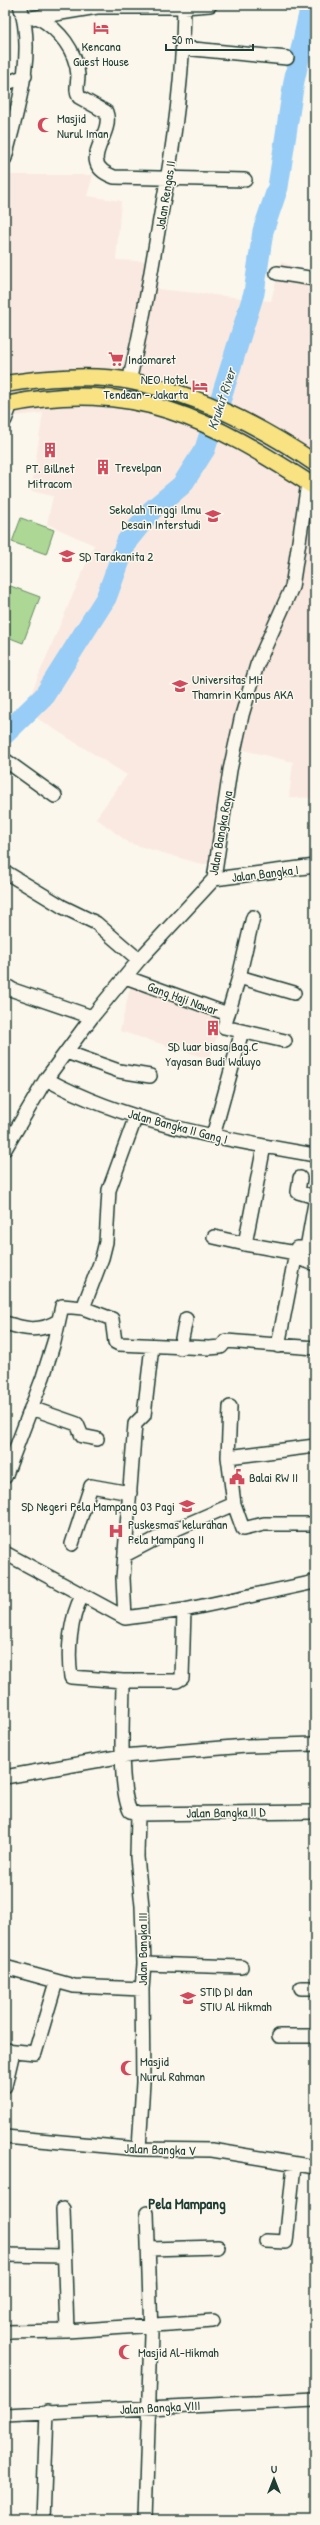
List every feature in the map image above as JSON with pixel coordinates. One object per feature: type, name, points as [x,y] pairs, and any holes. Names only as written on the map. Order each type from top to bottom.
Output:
[{"type":"main road","points":[[5,384],[68,379],[129,381],[200,402],[232,416],[263,430],[315,463]]},
{"type":"main road","points":[[8,405],[65,398],[104,398],[158,406],[196,418],[226,433],[312,485]]},
{"type":"street","points":[[5,158],[25,76],[25,19],[20,5]]},
{"type":"street","points":[[25,19],[39,18],[97,7],[210,5]]},
{"type":"street","name":"Jalan Rengas II","points":[[129,381],[139,342],[168,179],[189,6]]},
{"type":"street","points":[[39,18],[55,28],[68,46],[78,75],[79,97],[106,112],[107,122],[96,154],[97,166],[102,173],[114,177],[245,180]]},
{"type":"street","points":[[183,48],[287,58]]},
{"type":"street","points":[[5,84],[25,76]]},
{"type":"street","points":[[276,273],[315,279]]},
{"type":"street","points":[[5,420],[8,405]]},
{"type":"street","name":"Jalan Bangka Raya","points":[[5,1149],[46,1079],[92,1017],[138,960],[214,879],[230,770],[242,715],[257,665],[292,586],[312,485]]},
{"type":"street","points":[[5,760],[55,796]]},
{"type":"street","name":"Jalan Bangka I","points":[[214,879],[315,866]]},
{"type":"street","points":[[6,873],[63,907],[96,923],[138,960]]},
{"type":"street","name":"Gang Haji Nawar","points":[[125,977],[228,1014],[239,977],[253,917]]},
{"type":"street","points":[[239,977],[294,993]]},
{"type":"street","points":[[5,985],[13,990],[92,1017]]},
{"type":"street","points":[[228,1014],[224,1027],[285,1041]]},
{"type":"street","points":[[213,1136],[242,1031]]},
{"type":"street","points":[[66,1052],[119,1072],[150,1076]]},
{"type":"street","name":"Jalan Bangka II Gang I","points":[[46,1079],[75,1094],[136,1116],[213,1136],[315,1155]]},
{"type":"street","points":[[83,1308],[102,1258],[106,1242],[109,1190],[136,1116]]},
{"type":"street","points":[[245,1244],[264,1146]]},
{"type":"street","points":[[300,1178],[298,1192],[315,1197]]},
{"type":"street","points":[[278,1346],[295,1255],[297,1248],[306,1248],[315,1203]]},
{"type":"street","points":[[214,1237],[295,1255],[315,1264]]},
{"type":"street","points":[[5,1477],[54,1342],[62,1306],[83,1308],[112,1319],[115,1342],[180,1348],[221,1346],[226,1341],[315,1348]]},
{"type":"street","points":[[180,1348],[186,1319]]},
{"type":"street","points":[[5,1323],[33,1331],[42,1329],[58,1321]]},
{"type":"street","points":[[125,1618],[123,1578],[124,1555],[136,1424],[144,1415],[152,1346]]},
{"type":"street","points":[[230,1407],[228,1457],[234,1504],[243,1529],[264,1524],[315,1524]]},
{"type":"street","points":[[31,1408],[77,1424],[82,1436],[97,1439]]},
{"type":"street","points":[[228,1457],[315,1446]]},
{"type":"street","points":[[72,1544],[91,1486],[130,1493]]},
{"type":"street","points":[[124,1555],[167,1533],[234,1504]]},
{"type":"street","points":[[5,1553],[125,1618],[184,1610],[315,1582]]},
{"type":"street","points":[[82,1596],[75,1609],[73,1622],[72,1677],[123,1681],[177,1682],[182,1678],[184,1610]]},
{"type":"street","points":[[123,1681],[123,1756],[126,1803],[130,1811],[138,1814]]},
{"type":"street","points":[[5,1777],[123,1756],[246,1746],[315,1744]]},
{"type":"street","name":"Jalan Bangka II D","points":[[138,1814],[315,1812]]},
{"type":"street","name":"Jalan Bangka III","points":[[138,1814],[137,1857],[142,1906],[144,1964],[142,1989],[143,2082],[139,2149]]},
{"type":"street","points":[[144,1964],[241,1967]]},
{"type":"street","points":[[5,1967],[56,1982],[94,1988],[142,1989]]},
{"type":"street","points":[[5,2086],[9,2051],[35,2053],[56,1982]]},
{"type":"street","points":[[301,1988],[315,1988]]},
{"type":"street","points":[[279,2036],[315,2036]]},
{"type":"street","name":"Jalan Bangka V","points":[[5,2137],[139,2149],[212,2150],[315,2167]]},
{"type":"street","points":[[266,2241],[286,2242],[294,2164]]},
{"type":"street","points":[[63,2208],[63,2256],[67,2331]]},
{"type":"street","points":[[145,2520],[151,2325],[150,2249],[147,2212]]},
{"type":"street","points":[[150,2249],[218,2246]]},
{"type":"street","points":[[5,2254],[63,2256]]},
{"type":"street","points":[[5,2332],[67,2331],[214,2321]]},
{"type":"street","name":"Jalan Bangka VIII","points":[[5,2415],[315,2400]]},
{"type":"street","points":[[43,2520],[47,2412]]},
{"type":"shaded area","points":[[5,175],[93,175],[87,196],[121,201],[116,260],[160,262],[158,289],[271,301],[281,262],[315,274],[315,798],[289,797],[293,762],[240,749],[223,864],[201,864],[129,843],[96,818],[127,775],[24,710],[94,545],[47,524],[53,496],[31,491],[43,413],[5,417]]},
{"type":"shaded area","points":[[131,984],[224,1017],[209,1059],[120,1031]]},
{"type":"shaded area","points":[[313,2305],[315,2305],[315,2354],[312,2354]]},
{"type":"green space","points":[[21,518],[54,530],[46,554],[12,542]]},
{"type":"green space","points":[[5,584],[40,597],[23,643],[5,636]]},
{"type":"waterway","name":"Krukut River","points":[[5,734],[44,696],[106,598],[127,541],[152,510],[182,485],[205,449],[254,293],[263,231],[278,187],[294,81],[311,5]]},
{"type":"place","name":"Kencana Guest House","points":[[101,28]]},
{"type":"place","name":"Masjid Nurul Iman","points":[[45,125]]},
{"type":"place","name":"Indomaret","points":[[116,359]]},
{"type":"place","name":"NEO Hotel Tendean - Jakarta","points":[[200,386]]},
{"type":"place","name":"PT. Billnet Mitracom","points":[[50,450]]},
{"type":"place","name":"Trevelpan","points":[[103,467]]},
{"type":"place","name":"Sekolah Tinggi Ilmu Desain Interstudi","points":[[213,516]]},
{"type":"place","name":"SD Tarakanita 2","points":[[67,556]]},
{"type":"place","name":"Universitas MH Thamrin Kampus AKA","points":[[180,686]]},
{"type":"place","name":"SD luar biasa Bag.C Yayasan Budi Waluyo","points":[[213,1028]]},
{"type":"place","name":"Balai RW II","points":[[237,1477]]},
{"type":"place","name":"SD Negeri Pela Mampang 03 Pagi","points":[[187,1506]]},
{"type":"place","name":"Puskesmas kelurahan Pela Mampang II","points":[[116,1531]]},
{"type":"place","name":"STID DI dan STIU Al Hikmah","points":[[188,1998]]},
{"type":"place","name":"Masjid Nurul Rahman","points":[[128,2068]]},
{"type":"place","name":"Masjid Al-Hikmah","points":[[126,2352]]},
{"type":"district","name":"Pela Mampang","points":[[187,2203]]}]
